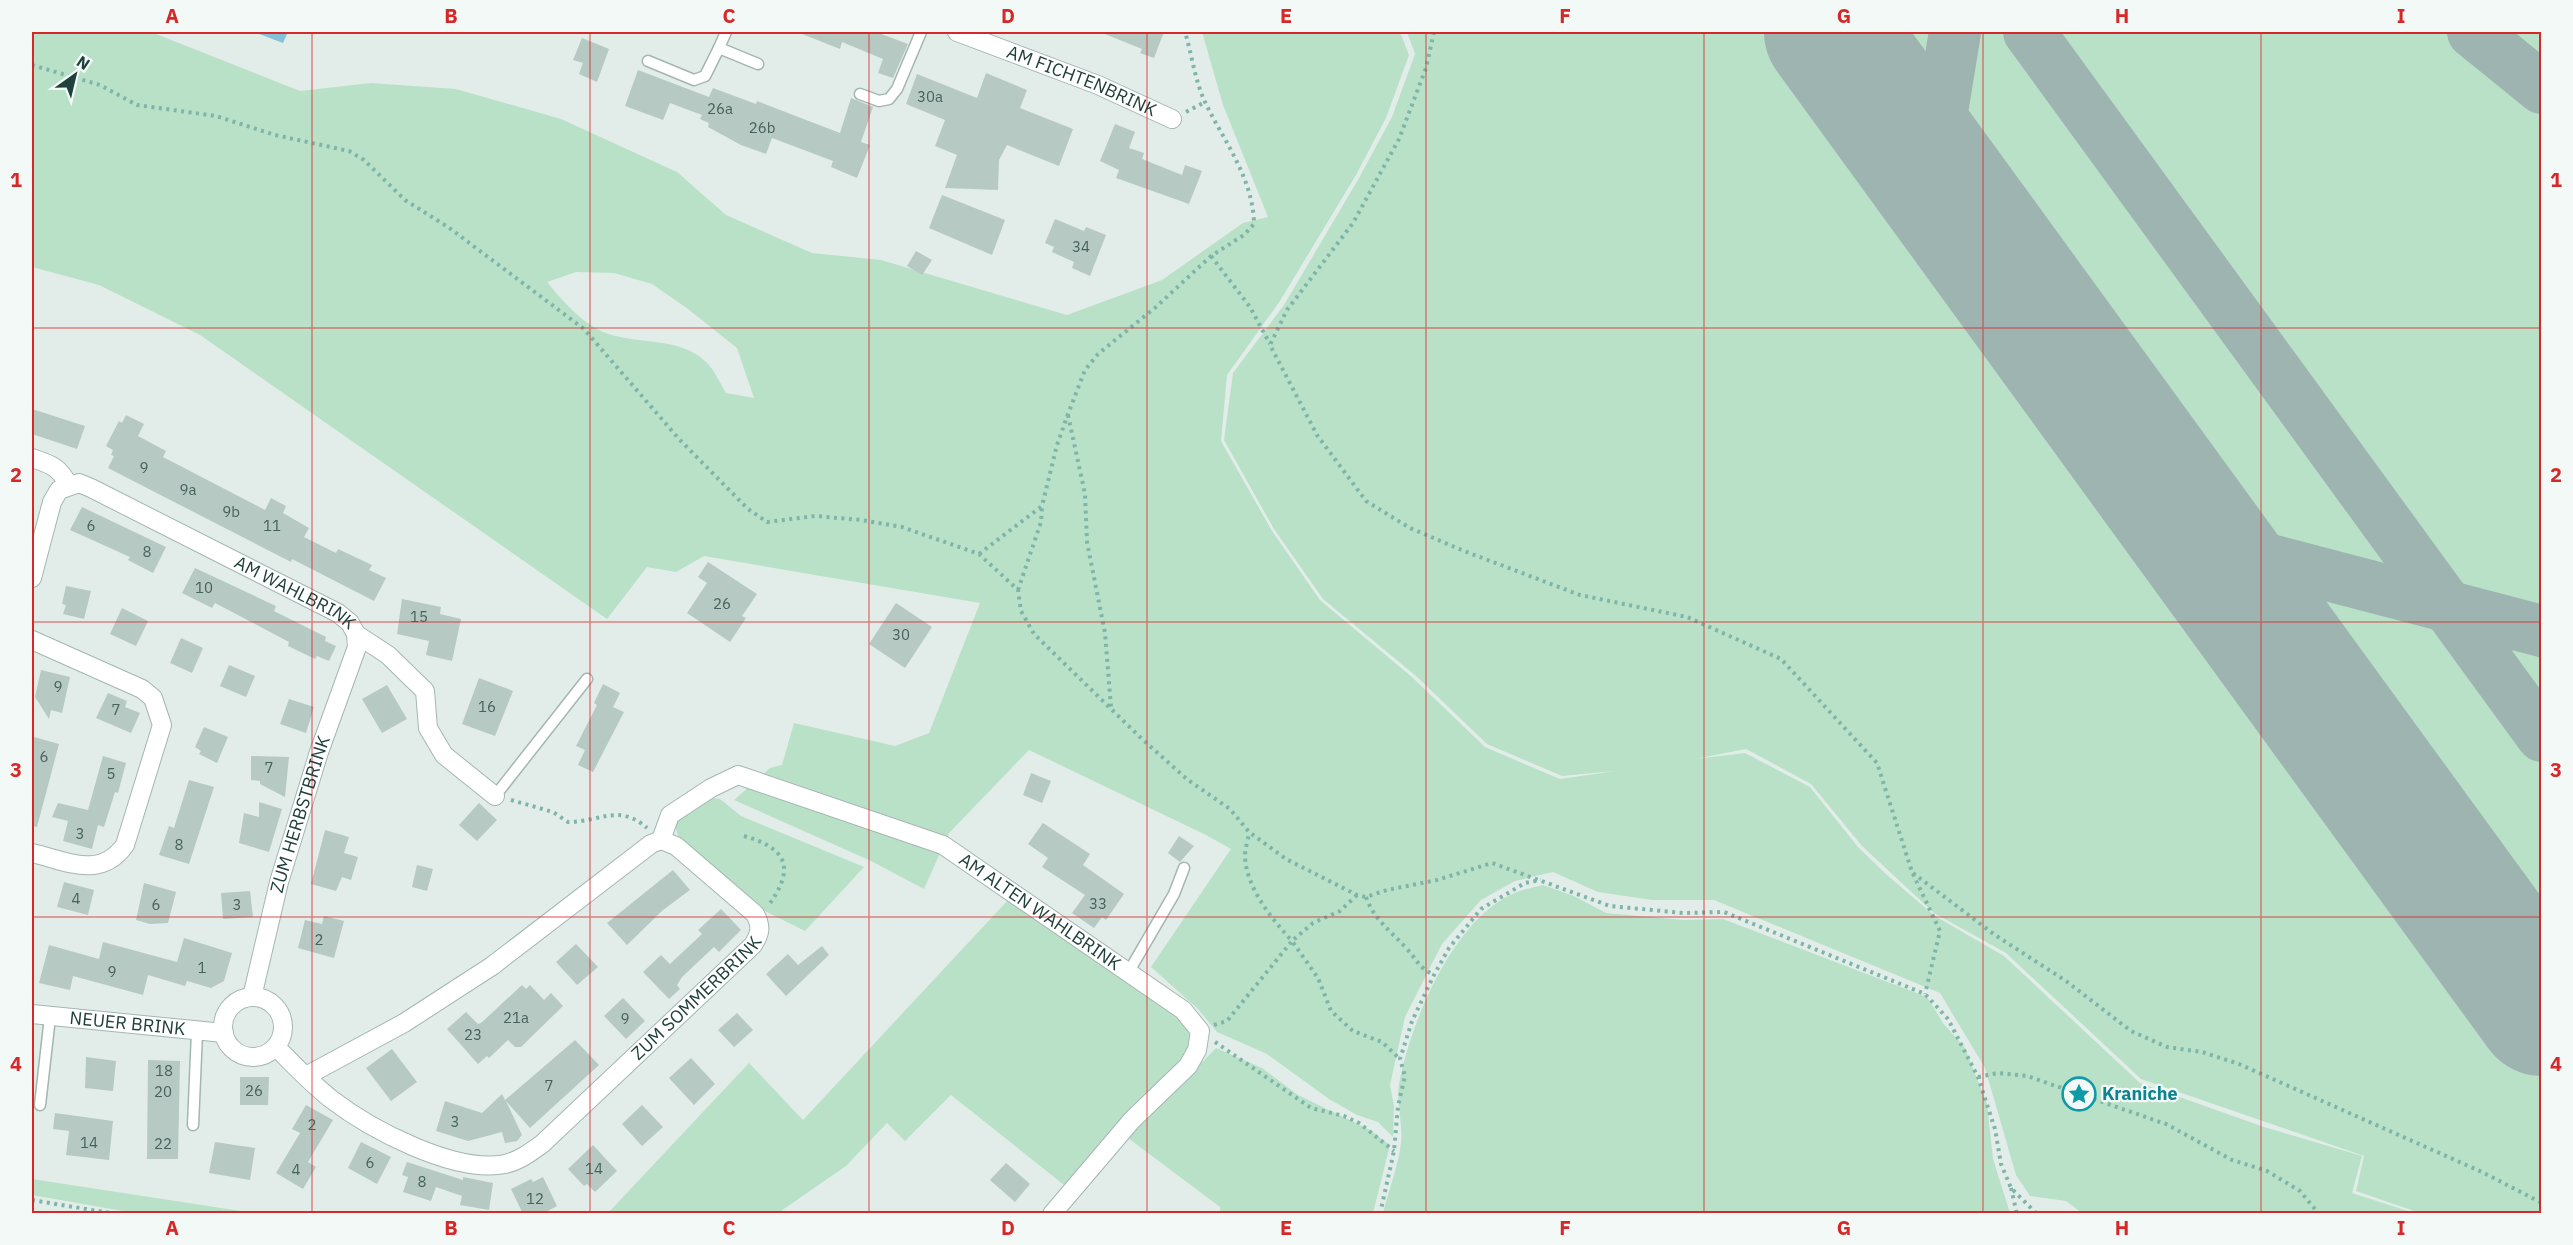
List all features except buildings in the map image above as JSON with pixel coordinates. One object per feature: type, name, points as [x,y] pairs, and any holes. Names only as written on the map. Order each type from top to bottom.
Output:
[{"type":"street","name":"AM FICHTENBRINK","points":[[957,32],[1098,85],[1172,119]]},
{"type":"street","points":[[32,458],[53,465],[63,473],[68,485],[59,490],[52,502],[32,578]]},
{"type":"street","name":"AM WAHLBRINK","points":[[68,485],[79,483],[91,488],[338,613],[350,622],[356,633],[388,655],[425,691],[428,728],[444,755],[495,796]]},
{"type":"street","name":"ZUM HERBSTBRINK","points":[[252,997],[279,882],[319,752],[357,647],[356,633]]},
{"type":"street","points":[[32,640],[142,689],[153,698],[162,725],[125,845],[117,856],[108,863],[93,867],[32,853]]},
{"type":"street","name":"AM ALTEN WAHLBRINK","points":[[661,840],[670,815],[711,788],[738,775],[943,845],[1183,1010],[1200,1031]]},
{"type":"street","points":[[306,1076],[404,1023],[492,966],[651,844],[661,840]]},
{"type":"street","name":"ZUM SOMMERBRINK","points":[[277,1048],[330,1098],[400,1139],[458,1160],[484,1165],[506,1164],[524,1156],[542,1144],[753,945],[759,935],[760,924],[757,918],[676,846],[661,840]]},
{"type":"street","points":[[252,997],[269,1001],[282,1017],[284,1029],[277,1048],[259,1056],[246,1056],[234,1050],[224,1033],[224,1018],[229,1009],[239,1000],[252,997]]},
{"type":"street","name":"NEUER BRINK","points":[[32,1014],[224,1033]]},
{"type":"street","points":[[1052,1214],[1132,1120],[1188,1066],[1197,1050],[1200,1031]]},
{"type":"lane","points":[[648,61],[694,80],[705,76],[726,32]]},
{"type":"lane","points":[[860,94],[879,101],[889,99],[897,89],[921,32]]},
{"type":"lane","points":[[719,48],[758,64]]},
{"type":"lane","points":[[495,796],[587,680]]},
{"type":"lane","points":[[1128,973],[1174,894],[1184,868]]},
{"type":"lane","points":[[40,1105],[50,1017]]},
{"type":"lane","points":[[193,1125],[197,1032]]},
{"type":"path","points":[[1185,32],[1205,102],[1237,158],[1253,208],[1254,224],[1211,256],[1156,308],[1098,354],[1085,370],[1057,445],[1042,506],[1041,522],[1018,590],[1021,611],[1034,634],[1188,780],[1230,809],[1249,832],[1286,859],[1357,895],[1366,897],[1437,880],[1492,863],[1610,906],[1683,913],[1724,912],[1925,994],[1948,1019],[1978,1077],[1995,1130],[2001,1164],[2011,1188],[2017,1214]]},
{"type":"path","points":[[1270,345],[1287,310],[1353,223],[1399,139],[1426,68],[1434,32]]},
{"type":"path","points":[[32,65],[100,86],[137,105],[216,116],[275,135],[349,151],[363,160],[405,200],[448,227],[584,329],[679,439],[748,509],[767,522],[815,516],[861,520],[902,527],[979,554],[1018,590]]},
{"type":"path","points":[[1211,256],[1250,307],[1317,435],[1366,501],[1410,528],[1474,555],[1580,595],[1687,617],[1781,659],[1877,763],[1912,872],[1940,931],[1925,994]]},
{"type":"path","points":[[1068,414],[1086,494],[1088,542],[1105,633],[1111,707]]},
{"type":"path","points":[[979,554],[1042,506]]},
{"type":"path","points":[[495,796],[553,812],[568,822],[582,822],[612,814],[635,817],[661,840]]},
{"type":"path","points":[[1249,832],[1245,857],[1255,889],[1275,921],[1318,978],[1331,1011],[1353,1030],[1382,1042],[1400,1059],[1405,1076],[1398,1106],[1394,1151],[1380,1214]]},
{"type":"path","points":[[744,836],[776,848],[784,865],[784,879],[777,894],[757,918]]},
{"type":"path","points":[[1912,872],[1995,935],[2066,981],[2131,1031],[2167,1047],[2202,1052],[2239,1064],[2482,1172],[2541,1203]]},
{"type":"path","points":[[1400,1059],[1412,1021],[1449,948],[1481,909],[1525,883],[1543,880]]},
{"type":"path","points":[[1200,1031],[1227,1021],[1292,941],[1312,923],[1340,911],[1357,895]]},
{"type":"path","points":[[1366,897],[1370,909],[1384,927],[1408,950],[1421,969],[1434,975]]},
{"type":"path","points":[[1200,1031],[1311,1108],[1352,1119],[1394,1151]]},
{"type":"path","points":[[1978,1077],[1998,1072],[2027,1076],[2166,1124],[2232,1161],[2266,1171],[2300,1191],[2319,1214]]},
{"type":"path","points":[[2011,1188],[2037,1214]]},
{"type":"path","points":[[32,1200],[116,1214]]},
{"type":"green space","points":[[32,32],[151,32],[300,91],[371,83],[456,89],[561,119],[677,172],[726,215],[812,253],[881,260],[1067,315],[1162,280],[1243,223],[1268,217],[1223,105],[1202,32],[1400,32],[1409,55],[1386,118],[1356,175],[1280,301],[1227,375],[1221,441],[1272,531],[1320,600],[1413,678],[1485,747],[1560,779],[1615,771],[1562,776],[1487,744],[1416,676],[1323,599],[1274,529],[1224,440],[1233,373],[1284,305],[1392,117],[1415,54],[1407,32],[2541,32],[2541,1213],[2420,1213],[2356,1191],[2364,1156],[2141,1079],[2006,953],[1934,913],[1862,846],[1811,784],[1746,749],[1695,759],[1745,753],[1810,787],[1858,847],[1887,875],[1935,916],[2004,956],[2140,1083],[2264,1127],[2362,1156],[2352,1193],[2414,1213],[2082,1213],[2066,1201],[2030,1196],[2016,1175],[1985,1068],[1940,993],[1714,900],[1652,900],[1598,892],[1553,872],[1515,881],[1481,900],[1442,944],[1405,1017],[1390,1085],[1394,1106],[1393,1137],[1378,1122],[1357,1115],[1329,1099],[1267,1054],[1217,1032],[1198,1009],[1151,967],[1231,849],[1206,835],[1029,750],[949,833],[924,889],[871,861],[734,800],[770,768],[782,765],[794,723],[895,746],[929,733],[980,603],[704,556],[676,572],[647,567],[607,619],[200,335],[99,285],[32,267]],"holes":[[[576,272],[614,273],[652,284],[737,348],[754,398],[726,393],[709,365],[695,353],[668,344],[624,338],[597,329],[576,314],[547,282]]]},
{"type":"green space","points":[[707,797],[720,799],[741,816],[864,867],[805,931],[765,911],[679,839],[674,822]]},
{"type":"green space","points":[[1543,885],[1574,896],[1606,913],[1684,920],[1723,919],[1927,997],[1943,1023],[1965,1048],[1987,1104],[1993,1159],[2010,1213],[1383,1213],[1401,1143],[1399,1084],[1413,1032],[1438,974],[1455,947],[1494,905],[1517,892]]},
{"type":"green space","points":[[1009,899],[1184,1018],[1190,1036],[1187,1056],[1119,1121],[1064,1185],[951,1095],[905,1141],[887,1123],[846,1166],[778,1213],[607,1214],[749,1063],[803,1120]]},
{"type":"green space","points":[[1216,1048],[1262,1068],[1298,1095],[1370,1130],[1390,1145],[1373,1213],[1220,1214],[1220,1207],[1128,1138]]},
{"type":"green space","points":[[32,1179],[254,1213],[134,1213],[32,1195]]},
{"type":"water","points":[[254,32],[287,34],[283,43]]},
{"type":"taxiway","points":[[1955,32],[1937,142],[1942,175],[1958,208]]},
{"type":"taxiway","points":[[2029,32],[2542,736]]},
{"type":"taxiway","points":[[2473,32],[2542,88]]},
{"type":"taxiway","points":[[2179,512],[2204,535],[2236,551],[2542,631]]},
{"type":"taxiway","points":[[2277,647],[2263,617],[2263,602],[2266,594],[2271,586],[2285,576],[2311,571]]},
{"type":"runway","points":[[1830,32],[2542,1010]]},
{"type":"place","name":"Kraniche","points":[[2079,1094]]}]
